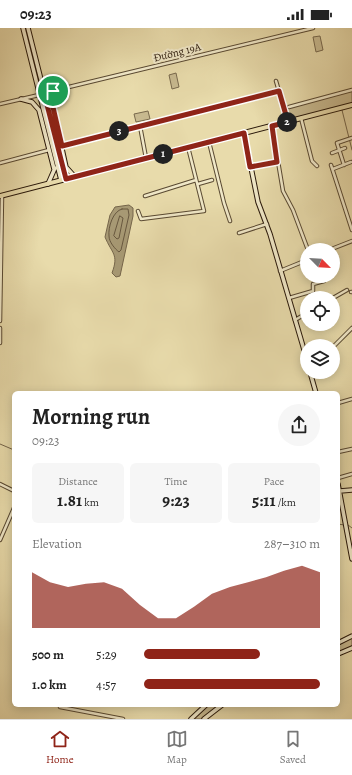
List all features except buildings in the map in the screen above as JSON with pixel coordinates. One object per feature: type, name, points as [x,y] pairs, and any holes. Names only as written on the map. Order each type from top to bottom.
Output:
[{"type":"main road","points":[[1,196],[352,105]]},
{"type":"street","points":[[23,28],[56,163],[64,180]]},
{"type":"street","points":[[28,28],[61,162],[64,180]]},
{"type":"street","name":"Đường 19A","points":[[44,93],[313,28]]},
{"type":"street","points":[[276,81],[288,122]]},
{"type":"street","points":[[57,90],[54,97],[53,107],[66,167]]},
{"type":"street","points":[[289,106],[352,90]]},
{"type":"street","points":[[62,146],[279,91]]},
{"type":"street","points":[[0,104],[44,93]]},
{"type":"street","points":[[21,99],[32,102],[39,110],[54,169]]},
{"type":"street","points":[[39,110],[42,105],[47,104],[53,107]]},
{"type":"street","points":[[301,118],[312,161],[317,166]]},
{"type":"street","points":[[140,126],[146,158]]},
{"type":"street","points":[[272,126],[283,191],[293,210],[305,243]]},
{"type":"street","points":[[244,133],[258,202],[267,224],[301,339]]},
{"type":"street","points":[[344,165],[337,143],[352,138]]},
{"type":"street","points":[[209,142],[230,221]]},
{"type":"street","points":[[138,211],[141,219],[203,212],[198,184],[188,147]]},
{"type":"street","points":[[332,153],[345,148]]},
{"type":"street","points":[[0,162],[49,150]]},
{"type":"street","points":[[61,162],[75,177]]},
{"type":"street","points":[[250,167],[277,162]]},
{"type":"street","points":[[333,169],[351,162]]},
{"type":"street","points":[[48,184],[56,163]]},
{"type":"street","points":[[331,165],[351,222],[352,230]]},
{"type":"street","points":[[145,196],[196,180]]},
{"type":"street","points":[[198,184],[212,180]]},
{"type":"street","points":[[0,321],[1,196]]},
{"type":"street","points":[[239,233],[267,224]]},
{"type":"street","points":[[340,246],[352,241]]},
{"type":"street","points":[[280,271],[300,263]]},
{"type":"street","points":[[288,298],[312,291],[313,284],[317,283]]},
{"type":"street","points":[[340,294],[348,290]]},
{"type":"street","points":[[295,320],[300,317]]},
{"type":"street","points":[[0,328],[0,343]]},
{"type":"street","points":[[340,341],[351,332],[352,328]]},
{"type":"street","points":[[312,379],[315,391]]},
{"type":"street","points":[[340,402],[352,399]]},
{"type":"street","points":[[340,452],[352,449]]},
{"type":"street","points":[[340,477],[352,474]]},
{"type":"street","points":[[0,484],[12,489]]},
{"type":"street","points":[[340,494],[352,490]]},
{"type":"street","points":[[340,499],[352,559]]},
{"type":"street","points":[[0,540],[12,513]]},
{"type":"street","points":[[340,641],[352,636]]},
{"type":"street","points":[[340,653],[352,648]]},
{"type":"street","points":[[60,707],[123,719]]},
{"type":"street","points":[[191,719],[204,707]]},
{"type":"street","points":[[204,719],[219,707]]},
{"type":"shaded area","points":[[320,36],[323,50],[316,52],[313,37]]},
{"type":"shaded area","points":[[176,73],[179,87],[172,89],[169,75]]},
{"type":"shaded area","points":[[352,91],[352,103],[288,120],[285,108]]},
{"type":"shaded area","points":[[43,105],[45,105],[64,178],[62,178]]},
{"type":"shaded area","points":[[148,111],[150,119],[136,122],[134,114]]},
{"type":"shaded area","points":[[352,638],[352,646],[340,652],[340,643]]},
{"type":"shaded area","points":[[206,707],[217,707],[202,719],[193,719]]},
{"type":"water","points":[[129,205],[133,208],[133,216],[120,276],[116,277],[112,273],[115,262],[114,254],[105,237],[110,215],[115,207]]},
{"type":"waterway","points":[[342,110],[352,150]]},
{"type":"waterway","points":[[0,444],[12,449]]},
{"type":"waterway","points":[[340,524],[344,525]]},
{"type":"waterway","points":[[348,525],[352,528]]},
{"type":"route","points":[[57,90],[52,103],[62,146],[279,91],[288,122],[272,126],[277,162],[250,167],[244,133],[66,179],[44,93],[53,91],[57,90]]}]
